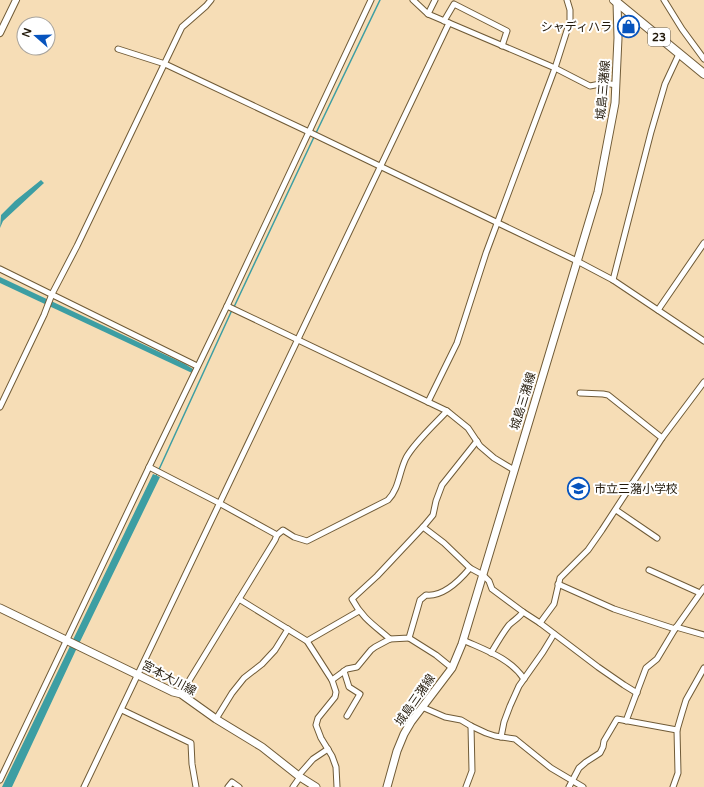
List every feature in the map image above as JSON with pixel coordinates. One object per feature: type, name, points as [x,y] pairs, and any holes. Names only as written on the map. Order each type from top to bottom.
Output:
[{"type":"main road","name":"23","points":[[616,1],[704,74]]},
{"type":"main road","name":"城島三潴線","points":[[387,787],[397,750],[404,734],[422,707],[452,668],[463,640],[598,192],[612,123],[616,85],[618,38],[616,1]]},
{"type":"main road","name":"宮本大川線","points":[[0,608],[181,694],[216,719],[262,747],[299,777],[316,787]]},
{"type":"street","points":[[0,34],[16,0]]},
{"type":"street","points":[[0,407],[44,315],[51,296],[77,246],[182,27],[211,0]]},
{"type":"street","points":[[0,780],[68,641],[371,0]]},
{"type":"street","points":[[413,0],[428,14],[555,68],[590,86],[605,83],[616,85]]},
{"type":"street","points":[[428,14],[435,0]]},
{"type":"street","points":[[428,402],[458,343],[486,253],[555,68],[570,21],[570,10],[567,0]]},
{"type":"street","points":[[664,0],[682,29],[704,59]]},
{"type":"street","points":[[84,787],[380,167],[454,4],[507,31],[502,46]]},
{"type":"street","points":[[118,49],[165,64],[577,261],[613,280],[704,341]]},
{"type":"street","points":[[613,280],[653,125],[665,84],[679,54]]},
{"type":"street","points":[[658,310],[704,243]]},
{"type":"street","points":[[0,269],[195,370]]},
{"type":"street","points":[[227,306],[446,412],[468,428],[480,446],[494,458],[514,470]]},
{"type":"street","points":[[540,623],[554,604],[560,578],[588,550],[616,510],[662,438],[704,382]]},
{"type":"street","points":[[580,393],[608,395],[662,438]]},
{"type":"street","points":[[181,694],[276,540],[277,535],[283,530],[294,537],[307,540],[388,500],[394,494],[405,459],[411,450],[446,412]]},
{"type":"street","points":[[390,639],[359,611],[352,599],[377,576],[433,515],[442,485],[477,441]]},
{"type":"street","points":[[149,467],[277,535]]},
{"type":"street","points":[[616,510],[657,538]]},
{"type":"street","points":[[423,527],[444,543],[470,568],[483,575],[489,581],[492,589],[637,693]]},
{"type":"street","points":[[409,638],[420,600],[426,595],[434,596],[458,582],[470,568]]},
{"type":"street","points":[[649,570],[700,593]]},
{"type":"street","points":[[558,584],[614,608],[704,636]]},
{"type":"street","points":[[626,721],[646,668],[657,659],[675,628],[704,588]]},
{"type":"street","points":[[239,598],[307,641],[332,680],[336,692],[335,698],[318,718],[316,725],[336,767],[337,787]]},
{"type":"street","points":[[307,641],[359,611]]},
{"type":"street","points":[[491,653],[504,632],[513,621],[519,618],[523,612]]},
{"type":"street","points":[[216,719],[232,693],[244,678],[262,664],[275,650],[288,629]]},
{"type":"street","points":[[501,737],[504,722],[519,686],[554,634]]},
{"type":"street","points":[[332,680],[347,669],[357,667],[371,650],[390,639],[409,638],[436,655],[452,668]]},
{"type":"street","points":[[463,640],[512,665],[518,670],[524,679]]},
{"type":"street","points":[[674,787],[678,772],[677,730],[686,700],[704,668]]},
{"type":"street","points":[[344,671],[349,687],[360,694],[347,716]]},
{"type":"street","points":[[422,707],[445,717],[461,720],[486,733],[514,739],[551,768],[583,787]]},
{"type":"street","points":[[122,710],[191,743],[192,764],[196,787]]},
{"type":"street","points":[[569,787],[579,768],[600,753],[604,741],[617,719],[677,730]]},
{"type":"street","points":[[466,787],[472,771],[471,726]]},
{"type":"street","points":[[293,787],[313,758],[328,748]]},
{"type":"street","points":[[228,787],[232,782],[239,787]]},
{"type":"water","points":[[41,180],[44,183],[3,221],[0,228],[1,215],[15,201]]},
{"type":"water","points":[[0,277],[185,364],[193,369],[192,373],[0,283]]},
{"type":"water","points":[[153,474],[160,477],[75,652],[12,787],[2,787]]},
{"type":"waterway","points":[[316,133],[380,0]]},
{"type":"waterway","points":[[234,307],[314,137]]},
{"type":"waterway","points":[[156,476],[232,310]]},
{"type":"place","name":"シャディハラ","points":[[628,27]]},
{"type":"place","name":"市立三潴小学校","points":[[579,489]]}]
